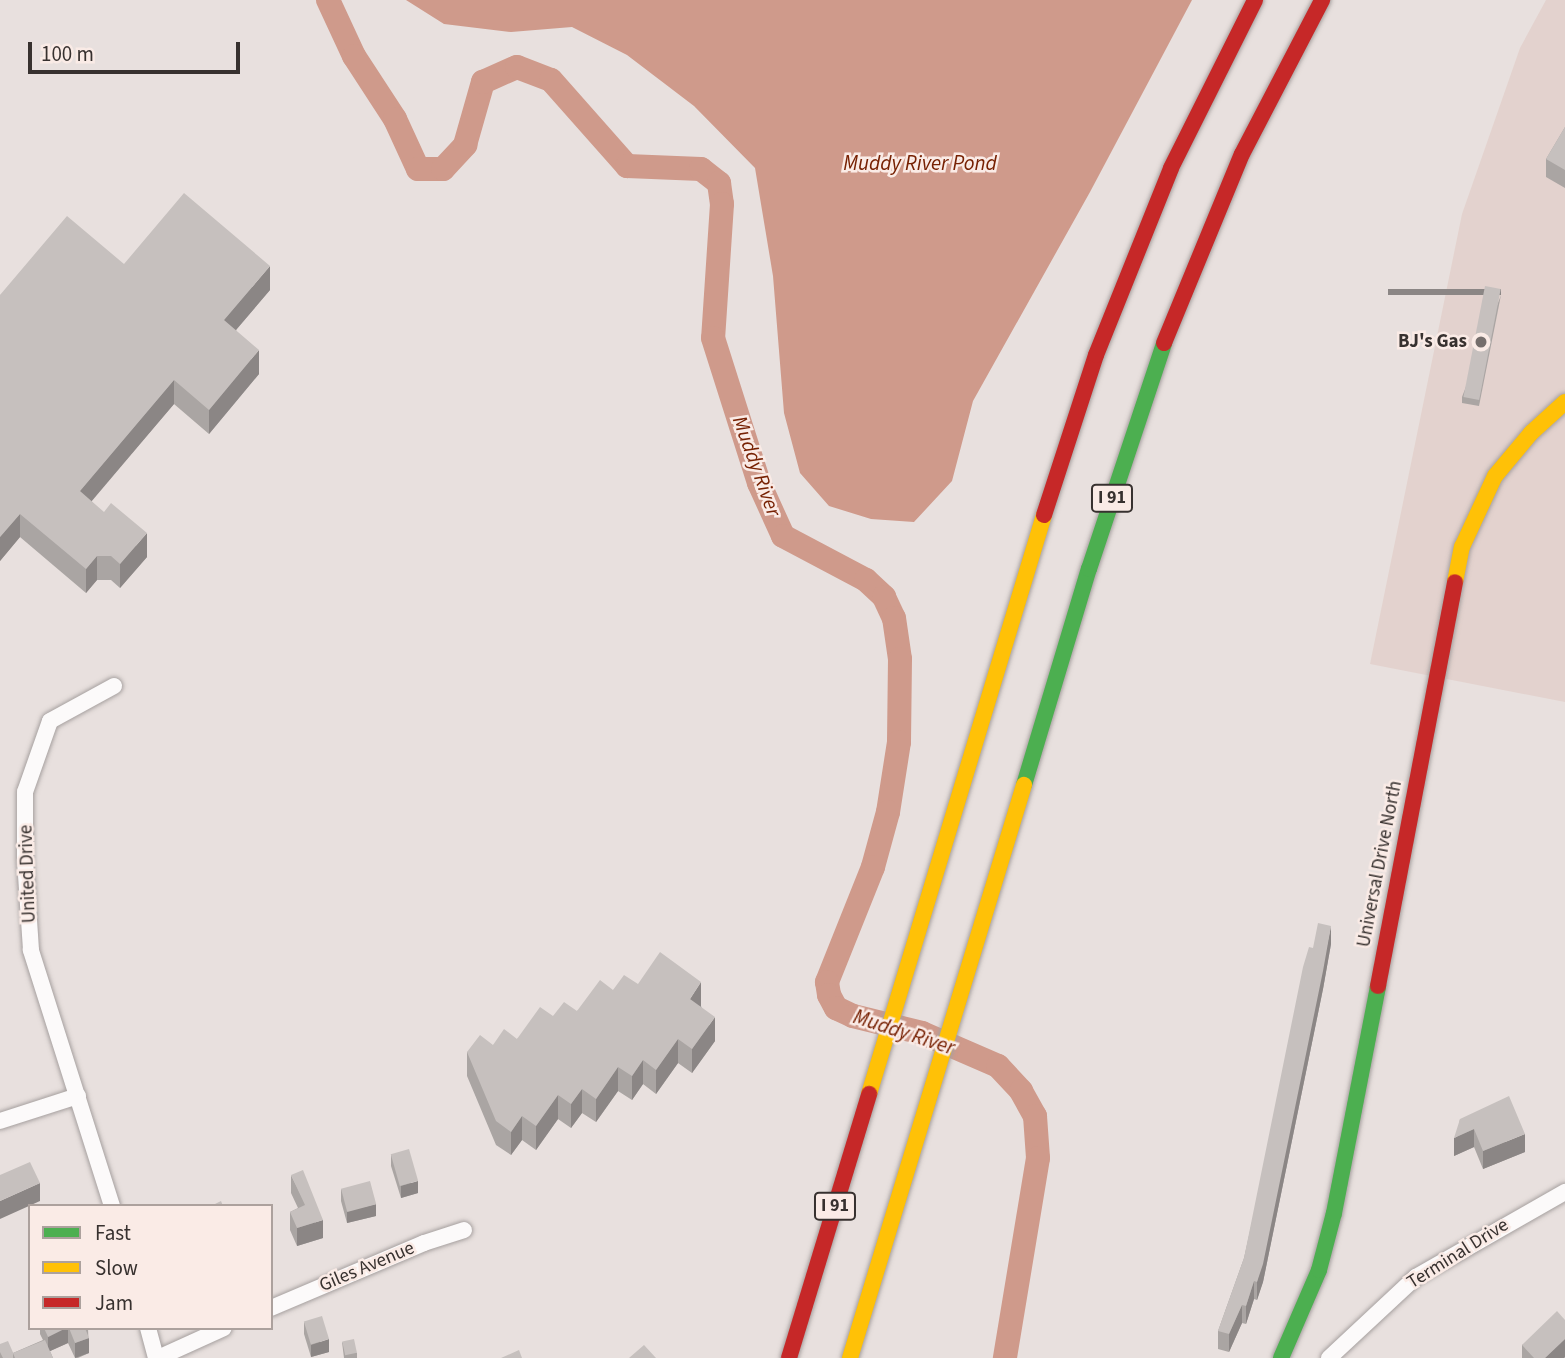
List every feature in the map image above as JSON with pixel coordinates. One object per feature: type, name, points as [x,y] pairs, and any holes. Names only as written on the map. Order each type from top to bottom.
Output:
[{"type":"main road","name":"I 91","points":[[789,1358],[1049,500],[1096,355],[1171,168],[1255,0]]},
{"type":"main road","name":"I 91","points":[[850,1358],[1093,556],[1157,362],[1194,265],[1242,154],[1322,0]]},
{"type":"main road","name":"Universal Drive North","points":[[1281,1358],[1319,1270],[1334,1213],[1462,547],[1495,476],[1531,433],[1565,402]]},
{"type":"street","name":"United Drive","points":[[111,1204],[31,950],[25,869],[26,792],[50,722],[114,685]]},
{"type":"street","points":[[0,1121],[78,1096]]},
{"type":"street","name":"Terminal Drive","points":[[1329,1358],[1416,1277],[1565,1192]]},
{"type":"street","name":"Giles Avenue","points":[[273,1307],[424,1243],[464,1230]]},
{"type":"street","points":[[149,1330],[157,1358],[220,1330]]},
{"type":"shaded area","points":[[1546,0],[1565,0],[1565,702],[1370,664],[1462,214],[1520,48]]},
{"type":"water","name":"Muddy River Pond","points":[[406,0],[1192,0],[1090,192],[973,401],[952,481],[914,522],[871,519],[829,506],[800,473],[784,413],[773,276],[755,168],[694,106],[627,55],[572,27],[511,32],[444,24]]},
{"type":"building","points":[[1565,127],[1565,170],[1546,159]]},
{"type":"building","points":[[184,193],[270,266],[224,320],[259,350],[209,410],[174,380],[80,491],[104,512],[111,503],[147,533],[120,564],[111,556],[97,556],[86,569],[20,514],[0,537],[0,295],[67,216],[124,264]]},
{"type":"building","points":[[1485,286],[1501,289],[1479,400],[1463,397]]},
{"type":"building","points":[[1318,923],[1331,926],[1263,1264],[1246,1306],[1242,1305],[1229,1334],[1218,1331],[1244,1258],[1303,967],[1309,947],[1313,948]]},
{"type":"building","points":[[660,952],[701,982],[690,999],[715,1017],[692,1049],[678,1039],[656,1070],[643,1060],[632,1076],[618,1067],[596,1099],[582,1089],[571,1104],[558,1095],[536,1126],[522,1116],[511,1132],[496,1121],[467,1052],[480,1035],[493,1045],[504,1029],[517,1039],[540,1007],[553,1016],[564,1002],[577,1011],[600,980],[613,990],[624,975],[638,984]]},
{"type":"building","points":[[1509,1096],[1525,1134],[1483,1151],[1474,1129],[1454,1138],[1460,1119]]},
{"type":"building","points":[[409,1149],[418,1181],[400,1186],[391,1154]]},
{"type":"building","points":[[30,1162],[40,1183],[0,1201],[0,1175]]},
{"type":"building","points":[[303,1170],[323,1220],[297,1228],[290,1212],[305,1205],[291,1175]]},
{"type":"building","points":[[370,1181],[376,1204],[347,1212],[341,1189]]},
{"type":"building","points":[[1557,1311],[1565,1320],[1565,1339],[1545,1358],[1534,1358],[1522,1345]]},
{"type":"building","points":[[322,1316],[329,1339],[311,1345],[304,1322]]},
{"type":"building","points":[[45,1330],[62,1330],[48,1337]]},
{"type":"building","points":[[70,1330],[86,1330],[89,1338],[75,1343]]},
{"type":"building","points":[[354,1339],[357,1353],[345,1355],[342,1341]]},
{"type":"building","points":[[45,1340],[53,1358],[15,1358],[13,1353]]},
{"type":"building","points":[[8,1341],[15,1357],[13,1353],[13,1358],[3,1358],[0,1344]]},
{"type":"building","points":[[644,1345],[656,1358],[629,1358]]},
{"type":"building","points":[[519,1350],[522,1358],[501,1358]]},
{"type":"waterway","name":"Muddy River","points":[[328,0],[354,56],[395,119],[418,169],[443,169],[465,145],[483,82],[517,67],[551,80],[627,166],[701,169],[719,183],[722,204],[713,338],[759,483],[783,536],[866,580],[884,597],[894,618],[900,659],[899,742],[888,812],[873,867],[827,982],[829,995],[836,1008],[853,1016],[922,1033],[998,1066],[1021,1091],[1035,1116],[1038,1158],[1005,1358]]},
{"type":"traffic: fast","points":[[1024,785],[1089,569],[1164,343]]},
{"type":"traffic: fast","points":[[1281,1358],[1319,1270],[1334,1213],[1378,986]]},
{"type":"traffic: slow","points":[[1455,582],[1462,547],[1495,476],[1531,433],[1565,402]]},
{"type":"traffic: slow","points":[[869,1094],[1044,515]]},
{"type":"traffic: slow","points":[[850,1358],[1024,785]]},
{"type":"traffic: jam","points":[[1044,515],[1096,355],[1171,168],[1255,0]]},
{"type":"traffic: jam","points":[[1164,343],[1242,154],[1322,0]]},
{"type":"traffic: jam","points":[[1378,986],[1455,582]]},
{"type":"traffic: jam","points":[[789,1358],[869,1094]]},
{"type":"place","name":"BJ's Gas","points":[[1481,342]]}]
